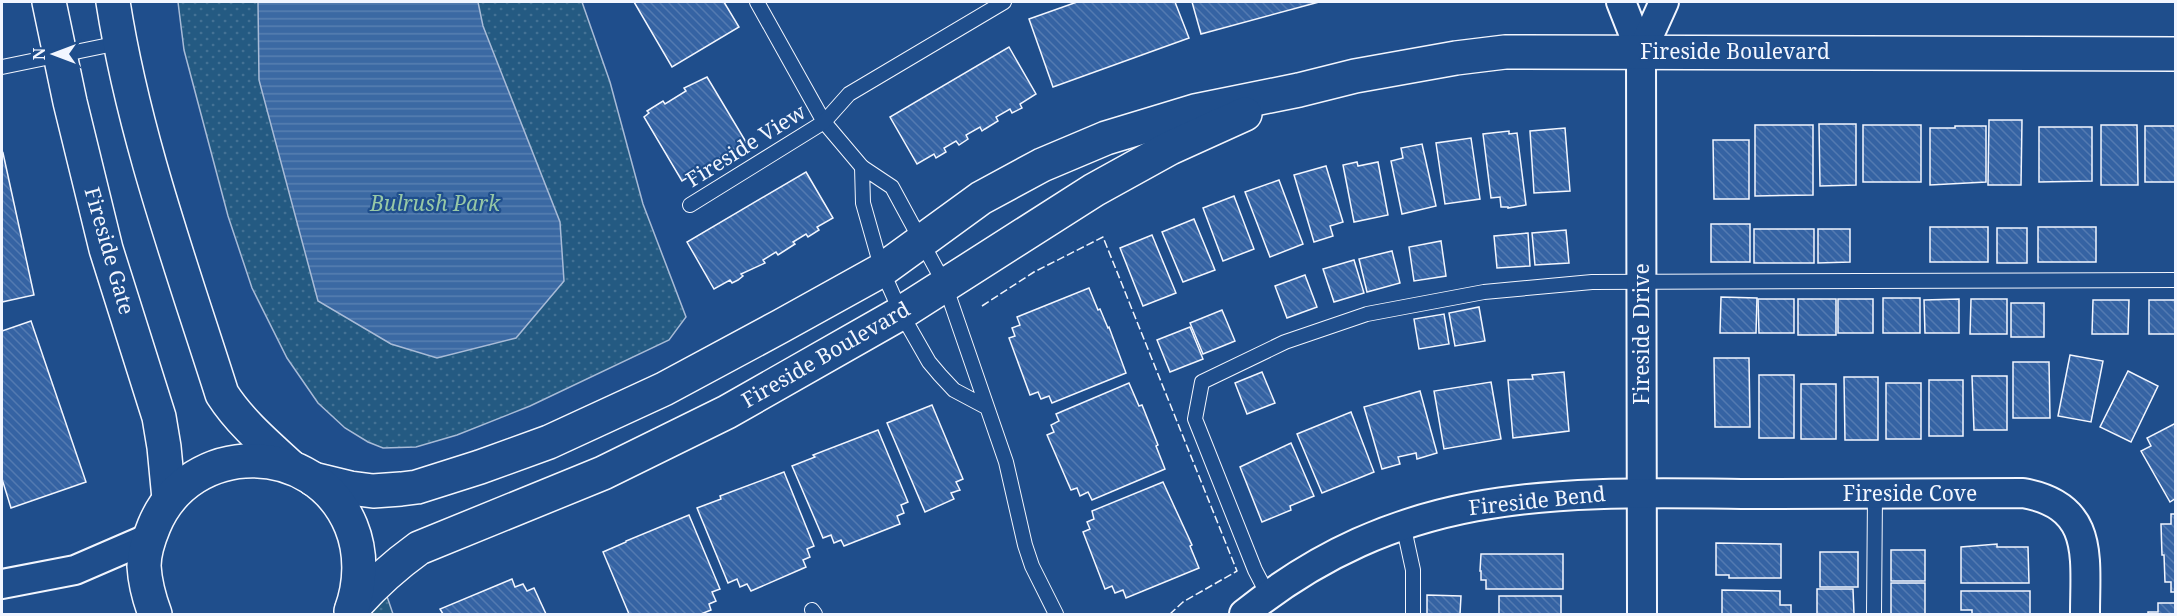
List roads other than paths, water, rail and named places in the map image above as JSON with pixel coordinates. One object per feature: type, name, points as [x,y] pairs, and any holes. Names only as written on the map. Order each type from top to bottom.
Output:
[{"type":"street","name":"Fireside Gate","points":[[49,2],[70,102],[106,249],[153,394],[164,447],[169,499]]},
{"type":"street","points":[[113,2],[119,43],[153,177],[222,394],[230,408],[254,433],[332,495],[346,515],[355,537],[359,561],[358,586],[350,612]]},
{"type":"street","points":[[1621,2],[1641,53]]},
{"type":"street","points":[[1641,53],[1664,2]]},
{"type":"street","name":"Fireside Boulevard","points":[[155,615],[147,590],[144,564],[149,538],[158,515],[169,499],[191,479],[214,467],[240,461],[265,461],[350,488],[373,491],[417,487],[539,446],[664,389],[882,270],[921,244],[981,198],[1042,165],[1106,138],[1195,111],[1406,66],[1495,53],[1574,51],[2175,54]]},
{"type":"street","name":"Fireside Drive","points":[[1641,53],[1642,615]]},
{"type":"street","name":"Fireside Boulevard","points":[[350,612],[372,586],[419,548],[613,468],[727,412],[901,313],[1103,184],[1170,148],[1299,90]]},
{"type":"street","name":"Fireside Cove","points":[[1642,493],[1875,495],[2023,493],[2040,496],[2067,512],[2076,523],[2083,538],[2085,615]]},
{"type":"street","name":"Fireside Bend","points":[[1244,615],[1268,595],[1320,562],[1363,540],[1403,524],[1458,509],[1507,500],[1642,493]]},
{"type":"street","points":[[2,584],[75,570],[149,538]]},
{"type":"lane","name":"Fireside View","points":[[757,2],[824,122],[862,166],[892,187],[945,285],[1006,462],[1032,566],[1056,615]]},
{"type":"lane","name":"Fireside View","points":[[690,205],[824,122],[849,94],[1004,2]]},
{"type":"lane","points":[[2,67],[119,43]]},
{"type":"lane","points":[[862,166],[862,203],[882,270],[901,313],[929,362],[940,375],[954,390],[986,407]]},
{"type":"lane","points":[[1268,595],[1255,570],[1195,419],[1202,382],[1285,342],[1367,314],[1484,292],[1592,282],[2175,280]]},
{"type":"lane","points":[[1874,615],[1875,495]]},
{"type":"lane","points":[[1403,524],[1413,570],[1413,615]]},
{"type":"park label","name":"Bulrush Park","points":[[435,204]]}]
